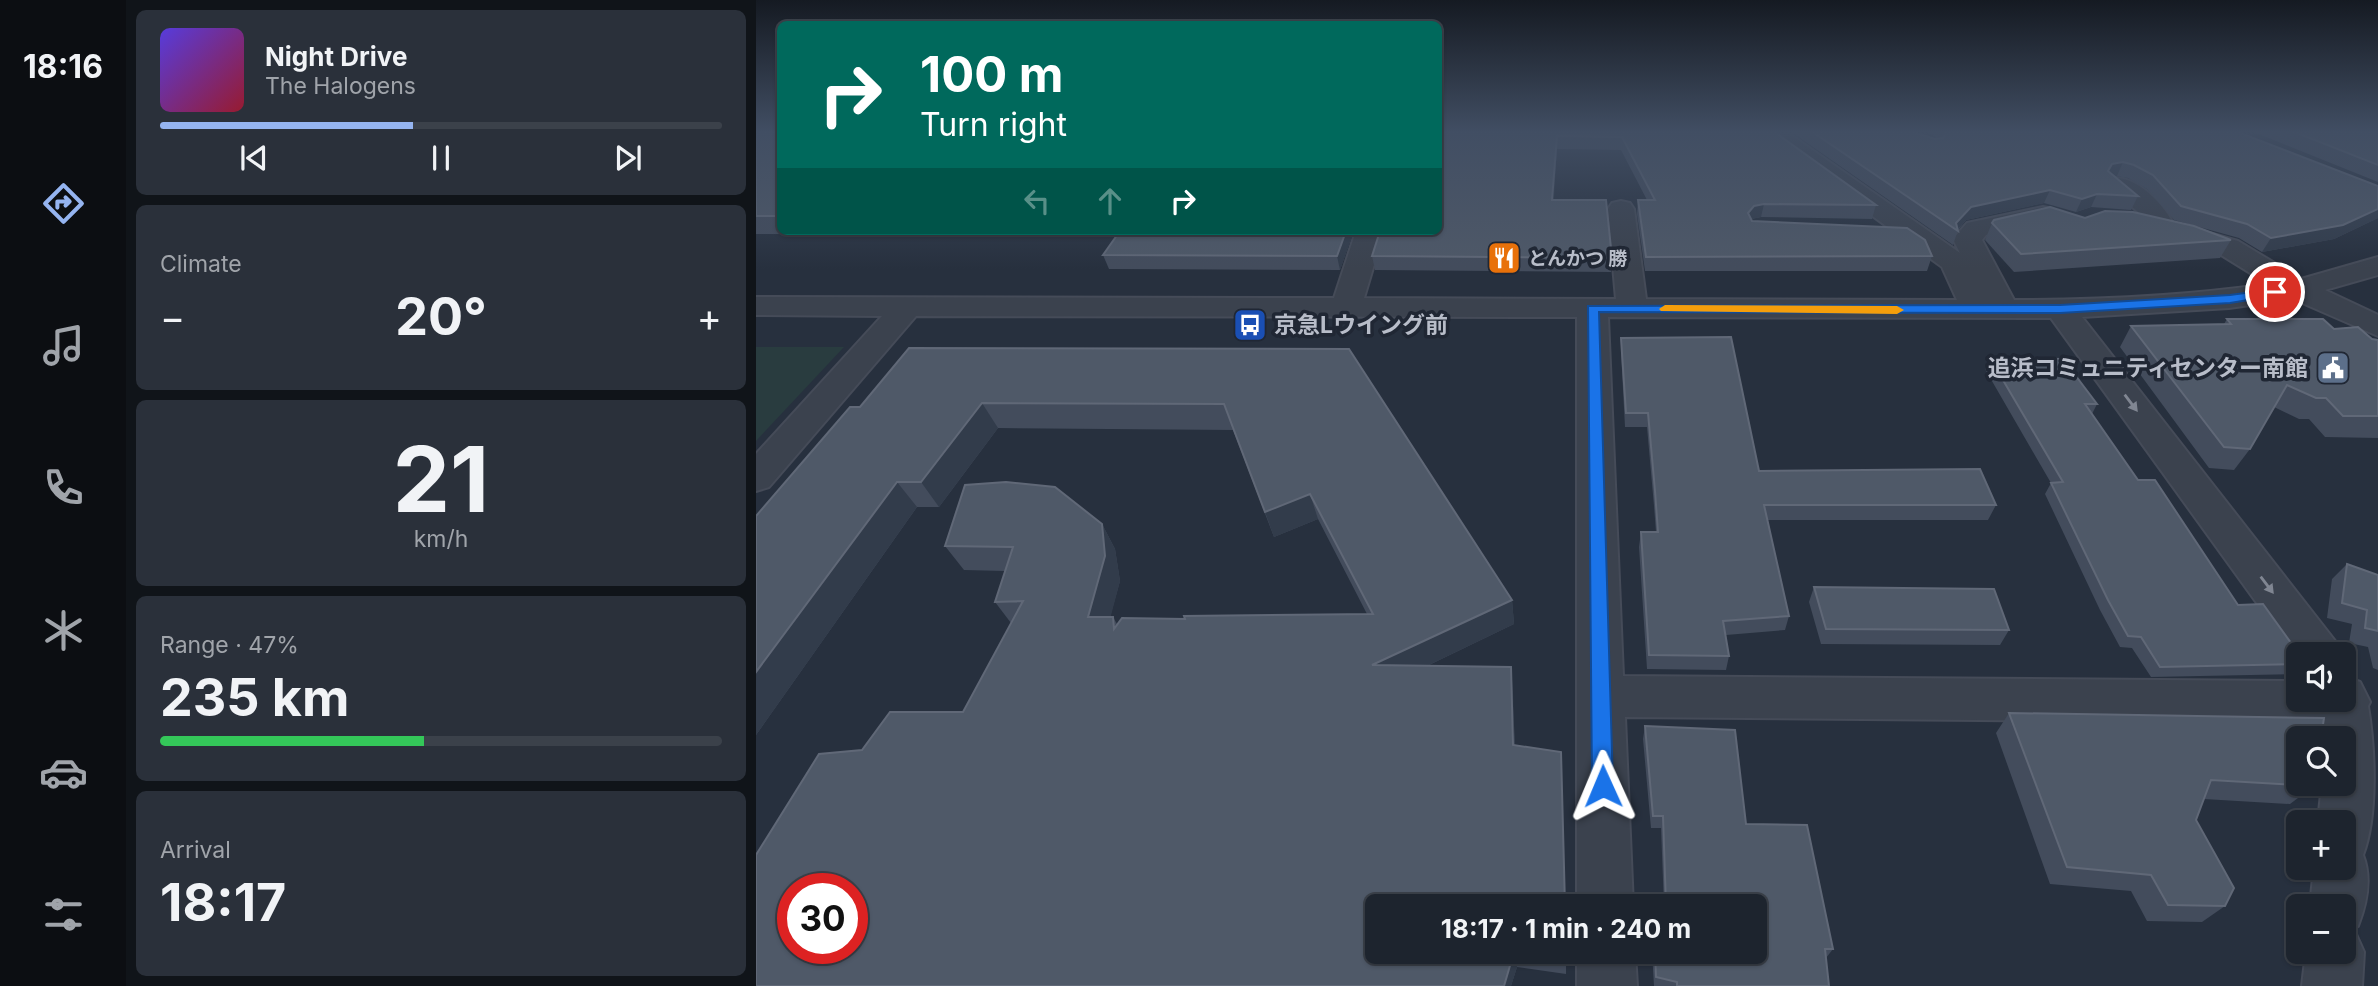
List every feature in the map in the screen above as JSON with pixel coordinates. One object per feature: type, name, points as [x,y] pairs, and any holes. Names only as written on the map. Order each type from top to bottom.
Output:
[{"type":"street","points":[[1834,177],[1954,262],[1991,310]]},
{"type":"street","points":[[2117,184],[2153,211],[2161,226]]},
{"type":"street","points":[[1605,894],[1600,696],[1612,309],[1621,209]]},
{"type":"street","points":[[1991,310],[1967,239],[1977,229],[2045,214],[2067,222]]},
{"type":"street","points":[[2125,219],[2161,226],[2228,247],[2297,289],[2374,326]]},
{"type":"street","points":[[1869,230],[1909,230]]},
{"type":"street","points":[[1346,308],[1369,235]]},
{"type":"street","points":[[756,306],[2060,309],[2230,299],[2297,289],[2378,266]]},
{"type":"street","points":[[756,478],[907,307]]},
{"type":"street","points":[[2060,309],[2310,642]]},
{"type":"street","points":[[1600,696],[2286,699]]},
{"type":"street","points":[[2345,810],[2350,747],[2346,712]]},
{"type":"street","points":[[1606,964],[1607,986]]},
{"type":"street","points":[[2332,986],[2334,964]]},
{"type":"shaded area","points":[[756,347],[844,347],[756,441]]},
{"type":"building","points":[[756,177],[777,177],[777,216],[756,216]]},
{"type":"building","points":[[1442,177],[1554,177],[1552,200],[1606,200],[1612,258],[1372,256],[1379,235],[1442,235]]},
{"type":"building","points":[[1643,177],[1837,177],[1876,205],[1764,204],[1754,206],[1748,213],[1752,221],[1907,228],[1925,240],[1932,256],[1646,257],[1638,200],[1655,200]]},
{"type":"building","points":[[1879,177],[2115,177],[2138,196],[2097,194],[2082,199],[2050,190],[1971,207],[1956,223],[1958,231]]},
{"type":"building","points":[[2155,177],[2355,177],[2378,186],[2378,209],[2343,225],[2271,238],[2247,224],[2181,206]]},
{"type":"building","points":[[2050,207],[2085,218],[2105,211],[2133,212],[2194,226],[2231,240],[2021,254],[1992,223],[1994,220]]},
{"type":"building","points":[[1117,235],[1345,235],[1337,256],[1103,255]]},
{"type":"building","points":[[2227,319],[2323,319],[2334,329],[2358,327],[2372,339],[2378,340],[2378,416],[2343,416],[2326,398],[2316,398],[2287,385],[2250,449],[2224,447],[2131,326],[2231,324]]},
{"type":"building","points":[[1731,337],[1759,471],[1980,469],[1996,505],[1764,505],[1789,616],[1723,621],[1729,656],[1649,655],[1641,532],[1658,532],[1655,491],[1648,413],[1626,413],[1621,338]]},
{"type":"building","points":[[909,348],[1349,349],[1512,600],[1372,665],[1511,667],[1513,745],[1561,752],[1565,894],[1365,894],[1365,964],[1510,964],[1504,986],[756,986],[756,855],[819,754],[862,750],[890,712],[963,712],[1023,601],[995,602],[1013,547],[945,546],[965,485],[1006,482],[1055,487],[1102,524],[1105,556],[1088,617],[1113,617],[1114,629],[1122,618],[1373,614],[1310,494],[1265,512],[1224,404],[982,403],[921,482],[897,482],[756,672],[756,516],[850,407],[860,407]]},
{"type":"building","points":[[1990,358],[2063,359],[2097,404],[2085,404],[2138,480],[2155,480],[2238,605],[2263,604],[2290,642],[2286,642],[2286,664],[2160,667],[2141,637],[2128,636],[2108,600],[2051,483],[2063,482]]},
{"type":"building","points":[[2347,564],[2378,575],[2378,631],[2365,628],[2367,610],[2342,603]]},
{"type":"building","points":[[1814,587],[1994,589],[2009,630],[1826,629]]},
{"type":"building","points":[[2009,713],[2324,718],[2323,726],[2286,726],[2286,784],[2211,780],[2196,820],[2234,888],[2225,906],[2168,905],[2151,875],[2067,867]]},
{"type":"building","points":[[1645,726],[1735,730],[1746,824],[1807,825],[1833,949],[1825,949],[1829,986],[1677,986],[1677,982],[1656,977],[1655,964],[1767,964],[1767,894],[1666,894],[1663,816],[1653,816]]},
{"type":"slow traffic","points":[[1665,309],[1897,310]]},
{"type":"place","name":"とんかつ 勝","points":[[1504,258]]},
{"type":"place","name":"京急Lウイング前","points":[[1250,325]]},
{"type":"place","name":"追浜コミュニティセンター南館","points":[[2333,368]]},
{"type":"route","points":[[1603,786],[1592,309],[2060,309],[2230,299],[2275,292]]}]
